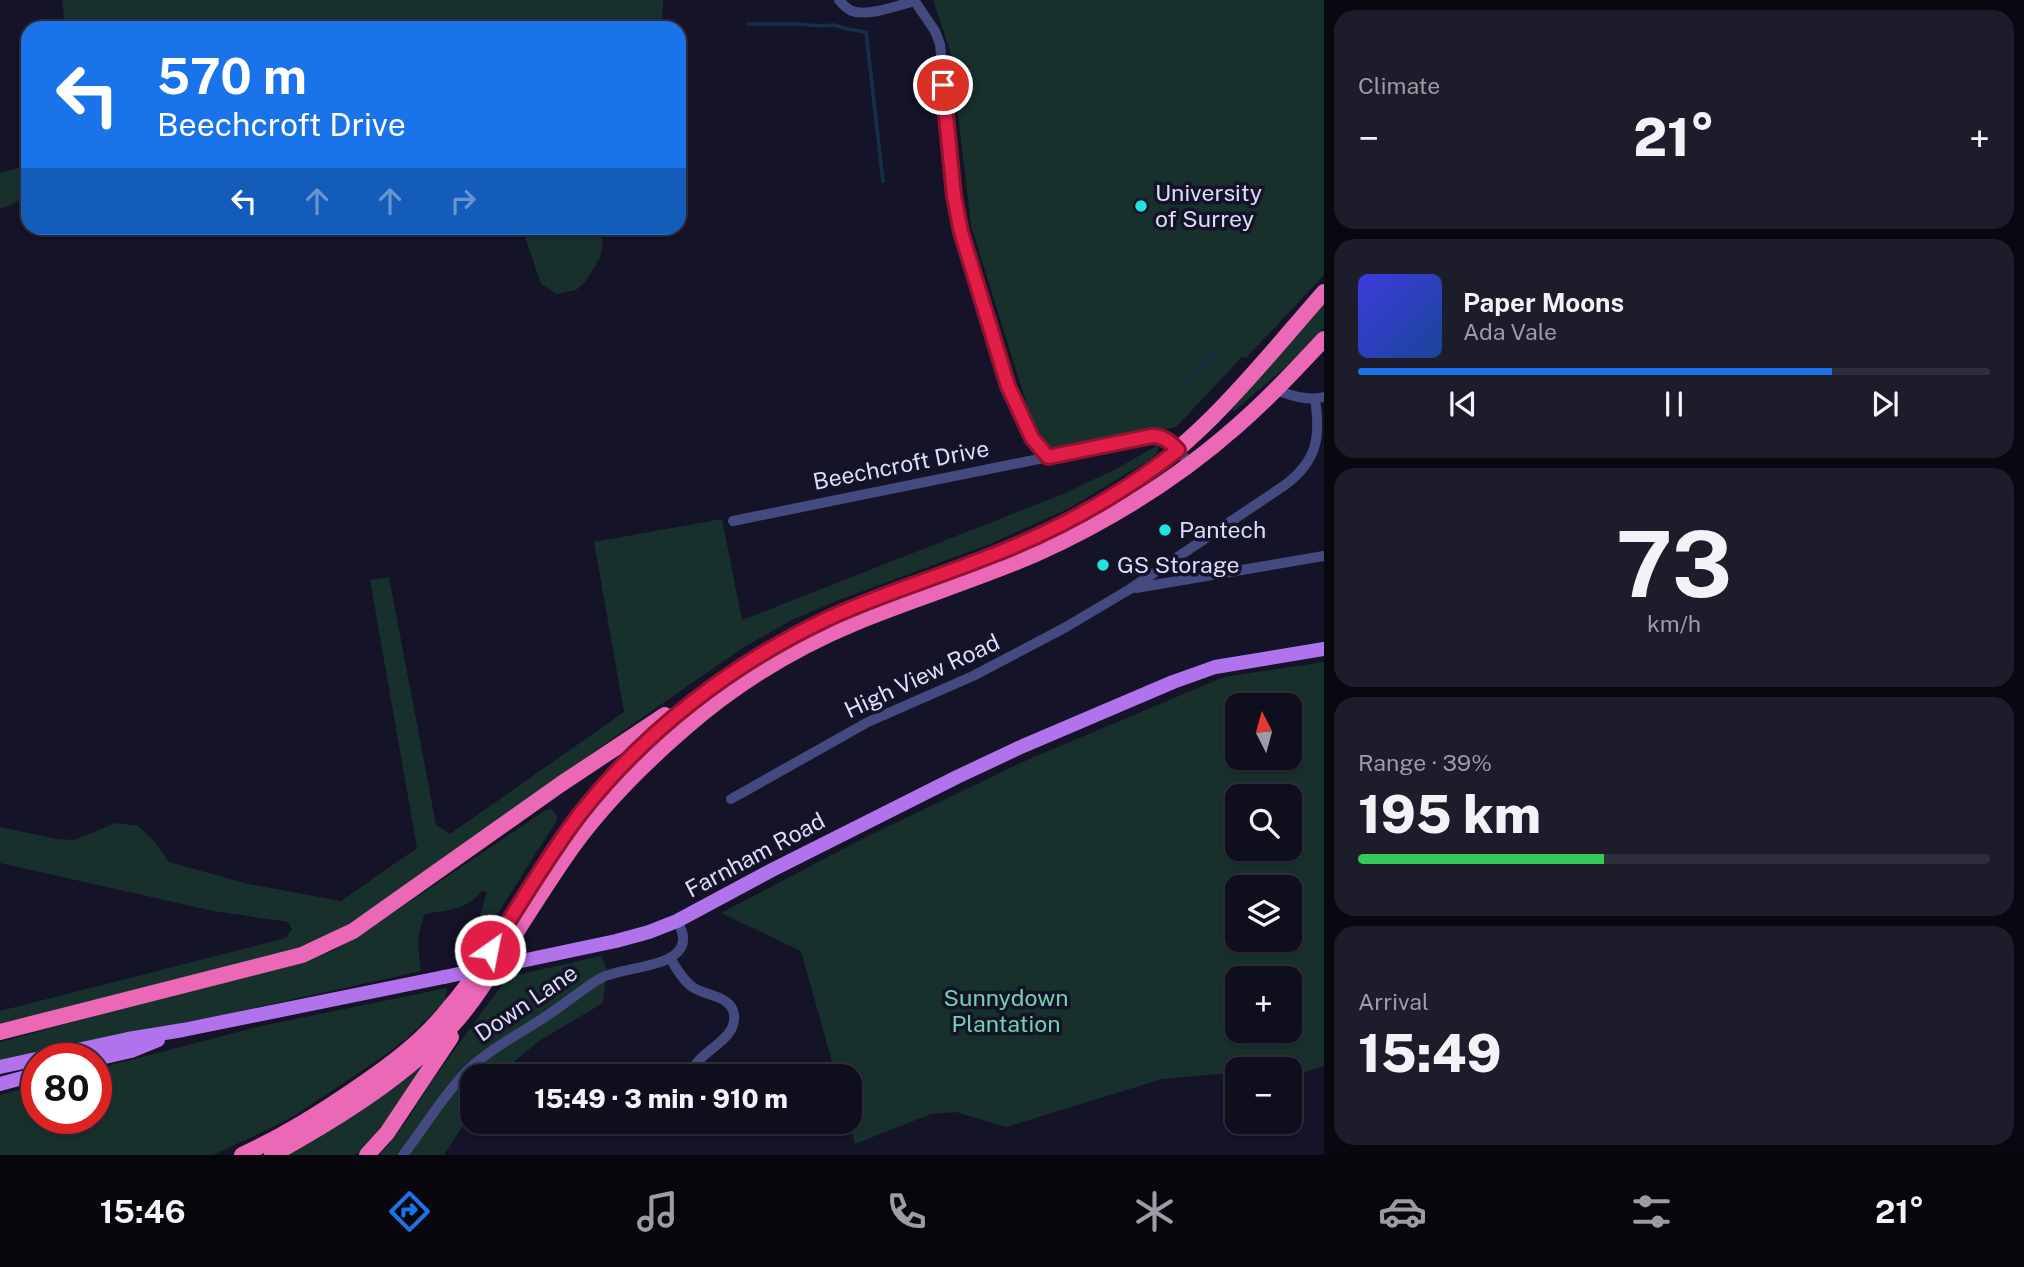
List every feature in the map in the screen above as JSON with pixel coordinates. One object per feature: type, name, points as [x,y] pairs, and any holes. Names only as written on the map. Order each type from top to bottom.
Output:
[{"type":"highway","points":[[242,1155],[293,1129],[339,1100],[381,1071],[431,1029],[467,985],[561,841],[590,802],[658,731],[715,685],[774,646],[829,618],[993,555],[1074,518],[1117,494],[1178,450],[1230,400],[1324,292]]},
{"type":"highway","points":[[367,1155],[404,1110],[528,913],[590,824],[650,759],[684,728],[737,687],[793,652],[854,623],[985,575],[1059,543],[1137,501],[1191,465],[1236,427],[1276,390],[1324,339]]},
{"type":"highway","points":[[0,1032],[302,955],[328,943],[352,931],[622,742],[715,685]]},
{"type":"highway","points":[[272,1155],[343,1112],[409,1067],[443,1035],[481,991]]},
{"type":"main road","name":"Farnham Road","points":[[0,1067],[512,963],[649,932],[677,921],[772,870],[1023,746],[1173,682],[1215,667],[1324,649]]},
{"type":"main road","name":"Farnham Road","points":[[112,1055],[131,1051],[183,1030]]},
{"type":"main road","points":[[0,1084],[21,1078]]},
{"type":"street","points":[[839,0],[855,12],[885,9],[915,0],[935,31],[940,44],[954,196],[961,232],[1008,386],[1032,438],[1048,457]]},
{"type":"street","points":[[1276,390],[1298,398],[1320,398]]},
{"type":"street","name":"High View Road","points":[[731,799],[868,722],[1019,653],[1130,589],[1298,476],[1313,453],[1317,440],[1320,398]]},
{"type":"street","name":"Beechcroft Drive","points":[[733,521],[1152,436],[1166,439],[1191,465]]},
{"type":"street","name":"High View Road","points":[[1130,589],[1324,556]]},
{"type":"street","points":[[1169,563],[1170,575],[1175,582]]},
{"type":"street","points":[[677,921],[683,941],[678,952],[670,958],[693,988],[720,998],[734,1014],[732,1027],[726,1036],[697,1064]]},
{"type":"street","name":"Down Lane","points":[[403,1155],[448,1093],[467,1071],[490,1051],[600,978],[670,958]]},
{"type":"green space","points":[[62,0],[663,0],[662,21],[64,21]]},
{"type":"green space","name":"University of Surrey","points":[[933,0],[1324,0],[1324,275],[1176,427],[1050,450],[1031,418],[971,226],[951,54]]},
{"type":"green space","points":[[21,167],[21,199],[0,209],[0,173]]},
{"type":"green space","points":[[524,235],[601,235],[603,244],[600,258],[585,282],[576,290],[557,294],[541,284]]},
{"type":"green space","points":[[1324,304],[1324,328],[1293,361],[1234,411],[1232,409]]},
{"type":"green space","points":[[1158,445],[1157,452],[1148,461],[1068,509],[990,544],[792,620],[744,647],[398,893],[312,946],[0,1029],[0,1011],[286,938],[292,929],[288,922],[213,911],[0,863],[0,827],[74,840],[116,823],[138,826],[155,842],[169,862],[248,884],[341,901],[417,848],[370,580],[389,577],[436,825],[450,834],[624,712],[594,542],[722,519],[742,620],[1063,494],[1118,468]]},
{"type":"green space","name":"Sunnydown Plantation","points":[[1324,662],[1324,1066],[1302,1073],[1302,1057],[1225,1057],[1225,1074],[1162,1079],[1006,1127],[956,1112],[931,1114],[855,1144],[852,1134],[862,1134],[862,1064],[833,1064],[801,951],[721,913],[868,836],[1027,760],[1224,677]]},
{"type":"green space","points":[[551,809],[557,815],[557,820],[469,959],[466,959],[463,943],[480,915],[487,892],[482,891],[470,902],[456,908],[425,914],[418,942],[421,971],[95,1043],[21,1043],[21,1059],[0,1064],[0,1042],[333,951]]},
{"type":"green space","points":[[601,956],[607,969],[603,1003],[539,1041],[511,1064],[460,1064],[460,1130],[444,1155],[379,1155],[401,1128],[508,977]]},
{"type":"green space","points":[[447,988],[445,1002],[406,1039],[381,1058],[297,1114],[213,1155],[0,1155],[0,1095],[21,1089],[21,1134],[112,1134],[112,1065],[261,1026]]},
{"type":"green space","points":[[428,1061],[397,1110],[356,1155],[286,1155],[359,1110]]},
{"type":"waterway","points":[[748,24],[834,25],[866,32],[883,181]]},
{"type":"waterway","points":[[1188,381],[1215,352]]},
{"type":"place","name":"University of Surrey","points":[[1141,206]]},
{"type":"place","name":"Pantech","points":[[1165,530]]},
{"type":"place","name":"GS Storage","points":[[1103,565]]},
{"type":"route","points":[[490,950],[566,832],[614,774],[673,718],[733,672],[774,646],[829,618],[993,555],[1074,518],[1117,494],[1178,450],[1166,439],[1152,436],[1048,457],[1032,438],[1008,386],[961,232],[954,196],[943,85]]}]
